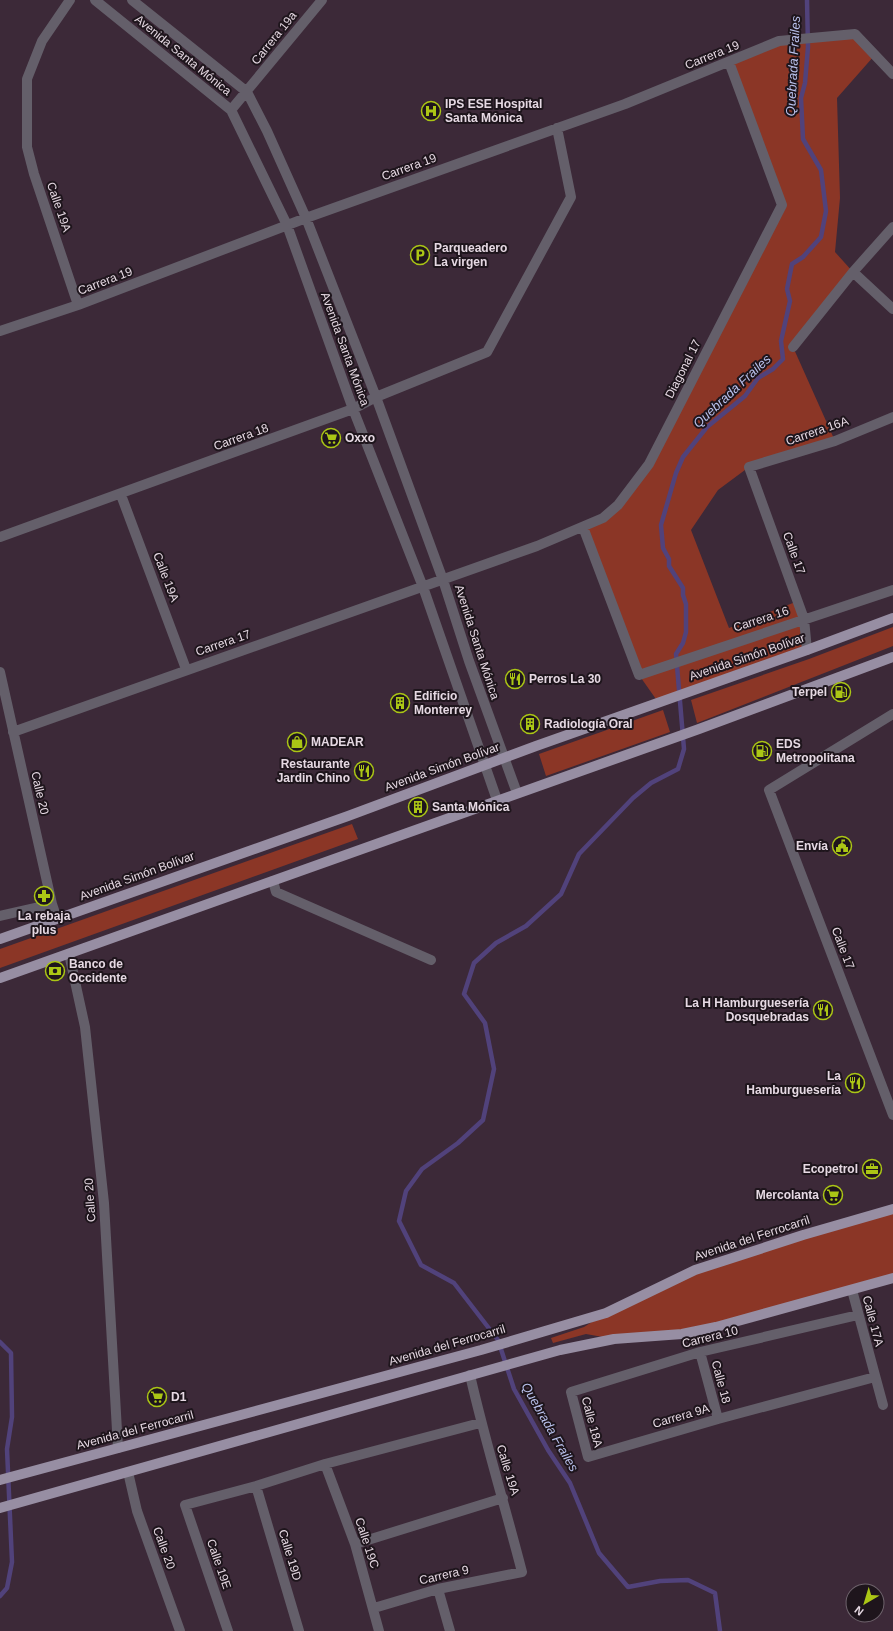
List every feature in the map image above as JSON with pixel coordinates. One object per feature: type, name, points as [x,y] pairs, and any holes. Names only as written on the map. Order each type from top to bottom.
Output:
[{"type":"main road","name":"Avenida Simón Bolívar","points":[[0,939],[348,816],[486,764],[893,618]]},
{"type":"main road","points":[[0,978],[671,739],[893,657]]},
{"type":"main road","name":"Avenida del Ferrocarril","points":[[0,1480],[481,1350],[606,1313],[695,1270],[803,1234],[893,1209]]},
{"type":"main road","points":[[0,1508],[560,1350],[614,1339],[682,1334],[716,1327],[893,1278]]},
{"type":"street","name":"Calle 19A","points":[[70,0],[42,41],[27,79],[27,147],[34,174],[78,305]]},
{"type":"street","name":"Avenida Santa Mónica","points":[[95,0],[231,110],[286,225],[354,409],[423,587],[486,764]]},
{"type":"street","name":"Avenida Santa Mónica","points":[[132,0],[247,92],[267,131],[306,218],[376,397],[443,580],[503,758]]},
{"type":"street","name":"Carrera 19a","points":[[231,110],[322,0]]},
{"type":"street","name":"Carrera 19","points":[[0,331],[78,305],[286,225],[631,102],[779,42],[855,34],[892,72]]},
{"type":"street","name":"Diagonal 17","points":[[443,580],[583,528],[603,518],[618,505],[649,464],[782,205],[729,62]]},
{"type":"street","name":"Carrera 18","points":[[0,537],[121,495],[354,409],[376,397],[487,352],[571,197],[557,128]]},
{"type":"street","points":[[793,347],[853,272],[893,227]]},
{"type":"street","points":[[853,272],[893,309]]},
{"type":"street","name":"Carrera 16A","points":[[749,467],[835,441],[893,417]]},
{"type":"street","name":"Calle 17","points":[[749,467],[804,619],[807,650]]},
{"type":"street","name":"Calle 19A","points":[[121,495],[186,669]]},
{"type":"street","name":"Carrera 16","points":[[583,528],[639,675],[684,658],[893,590]]},
{"type":"street","name":"Carrera 17","points":[[13,732],[186,669],[443,580]]},
{"type":"street","name":"Calle 20","points":[[0,672],[52,904],[57,919]]},
{"type":"street","name":"Calle 17","points":[[893,714],[769,790],[893,1115]]},
{"type":"street","points":[[503,758],[517,793]]},
{"type":"street","points":[[486,764],[497,800]]},
{"type":"street","points":[[273,881],[276,892],[431,960]]},
{"type":"street","points":[[0,916],[52,904]]},
{"type":"street","name":"Calle 20","points":[[69,954],[85,1027],[104,1203],[118,1448]]},
{"type":"street","name":"Calle 17A","points":[[852,1290],[883,1405]]},
{"type":"street","name":"Carrera 10","points":[[571,1392],[700,1352],[858,1315]]},
{"type":"street","name":"Calle 18","points":[[700,1352],[718,1419]]},
{"type":"street","name":"Calle 19A","points":[[470,1375],[480,1423],[503,1498],[522,1572]]},
{"type":"street","name":"Carrera 9A","points":[[588,1457],[718,1419],[875,1377]]},
{"type":"street","name":"Calle 18A","points":[[571,1392],[588,1457]]},
{"type":"street","points":[[256,1486],[325,1464],[480,1423]]},
{"type":"street","name":"Calle 19C","points":[[325,1464],[355,1544],[374,1608],[379,1631]]},
{"type":"street","name":"Calle 20","points":[[128,1472],[137,1510],[180,1631]]},
{"type":"street","name":"Calle 19E","points":[[228,1631],[185,1505],[256,1486]]},
{"type":"street","name":"Calle 19D","points":[[256,1486],[299,1631]]},
{"type":"street","points":[[355,1544],[503,1498]]},
{"type":"street","name":"Carrera 9","points":[[374,1608],[438,1589],[522,1572]]},
{"type":"street","points":[[438,1589],[450,1631]]},
{"type":"shaded area","points":[[855,34],[874,56],[837,98],[840,198],[835,252],[853,272],[793,347],[835,441],[749,467],[718,490],[691,530],[729,628],[798,601],[807,650],[658,702],[639,675],[583,527],[603,518],[649,464],[782,205],[729,62],[779,41]]},
{"type":"shaded area","points":[[893,627],[893,646],[697,723],[691,700],[809,659]]},
{"type":"shaded area","points":[[663,710],[670,732],[546,776],[539,754]]},
{"type":"shaded area","points":[[352,824],[358,839],[0,968],[0,949]]},
{"type":"shaded area","points":[[893,1209],[893,1278],[716,1327],[614,1339],[586,1334],[553,1343],[551,1338],[584,1327],[606,1313],[695,1270]]},
{"type":"waterway","name":"Quebrada Frailes","points":[[720,1631],[715,1593],[688,1580],[660,1581],[628,1587],[599,1553],[570,1483],[548,1450],[514,1389],[498,1340],[454,1283],[421,1265],[399,1221],[406,1191],[422,1169],[458,1143],[483,1120],[494,1069],[485,1023],[464,994],[474,963],[496,943],[526,926],[561,894],[579,854],[633,798],[651,783],[678,769],[684,749],[676,654],[683,643],[686,632],[686,604],[683,595],[683,588],[669,566],[669,559],[663,548],[661,525],[676,473],[683,457],[707,427],[745,396],[758,378],[773,369],[783,359],[781,341],[790,301],[787,289],[792,264],[803,257],[821,237],[826,211],[821,170],[803,139],[801,98],[805,83],[808,47],[807,0]]},
{"type":"waterway","points":[[0,1342],[11,1353],[12,1417],[7,1449],[12,1562],[7,1588],[0,1596]]},
{"type":"place","name":"IPS ESE Hospital Santa Mónica","points":[[431,111]]},
{"type":"place","name":"Parqueadero La virgen","points":[[420,255]]},
{"type":"place","name":"Oxxo","points":[[331,438]]},
{"type":"place","name":"Perros La 30","points":[[515,679]]},
{"type":"place","name":"Terpel","points":[[841,692]]},
{"type":"place","name":"Edificio Monterrey","points":[[400,703]]},
{"type":"place","name":"Radiología Oral","points":[[530,724]]},
{"type":"place","name":"MADEAR","points":[[297,742]]},
{"type":"place","name":"EDS Metropolitana","points":[[762,751]]},
{"type":"place","name":"Restaurante Jardin Chino","points":[[364,771]]},
{"type":"place","name":"Santa Mónica","points":[[418,807]]},
{"type":"place","name":"Envía","points":[[842,846]]},
{"type":"place","name":"La rebaja plus","points":[[44,896]]},
{"type":"place","name":"Banco de Occidente","points":[[55,971]]},
{"type":"place","name":"La H Hamburguesería Dosquebradas","points":[[823,1010]]},
{"type":"place","name":"La Hamburguesería","points":[[855,1083]]},
{"type":"place","name":"Ecopetrol","points":[[872,1169]]},
{"type":"place","name":"Mercolanta","points":[[833,1195]]},
{"type":"place","name":"D1","points":[[157,1397]]}]
